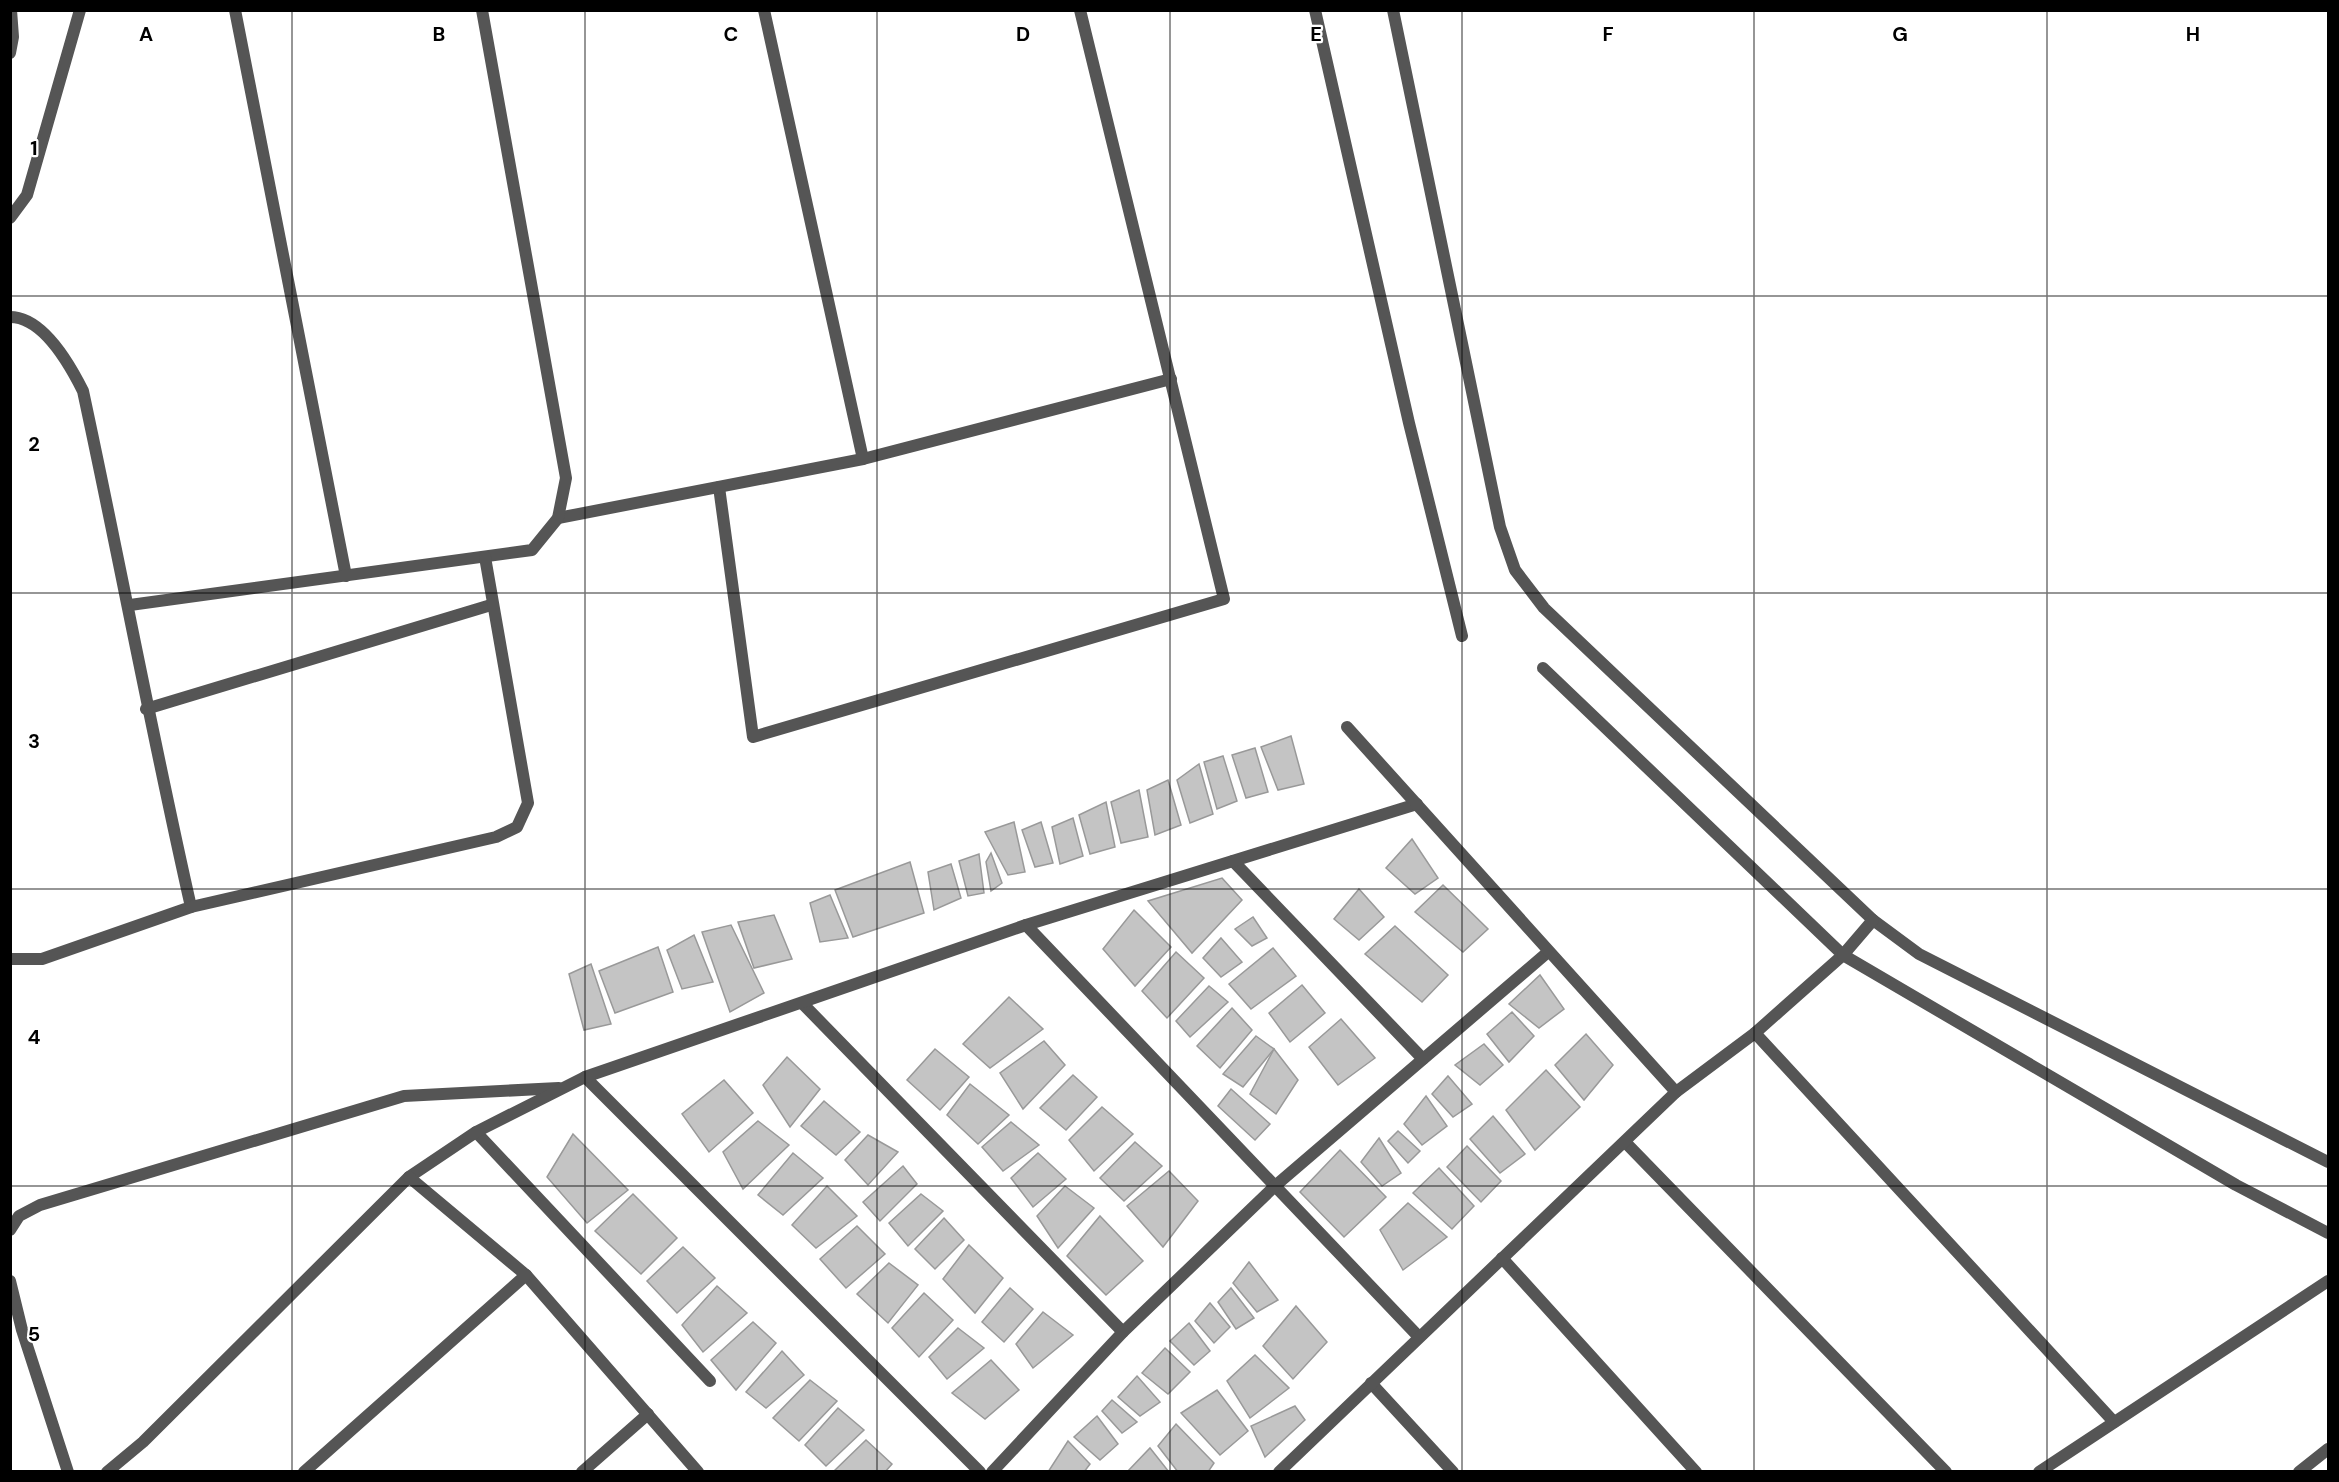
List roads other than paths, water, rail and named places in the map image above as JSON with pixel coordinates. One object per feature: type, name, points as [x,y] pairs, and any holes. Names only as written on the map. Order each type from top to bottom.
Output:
[{"type":"street","points":[[10,53],[11,10]]},
{"type":"street","points":[[10,218],[27,195],[80,10]]},
{"type":"street","points":[[236,10],[346,576]]},
{"type":"street","points":[[129,605],[532,550],[558,518],[566,478],[482,10]]},
{"type":"street","points":[[764,10],[863,459]]},
{"type":"street","points":[[719,487],[753,737],[1224,599],[1080,10]]},
{"type":"street","points":[[1315,10],[1409,423],[1462,636]]},
{"type":"street","points":[[1394,10],[1500,527],[1515,570],[1544,608],[1873,920],[1919,954],[2328,1162]]},
{"type":"street","points":[[10,317],[20,317],[46,336],[67,359],[84,391],[129,605],[146,709],[190,907]]},
{"type":"street","points":[[558,518],[863,459],[1171,379]]},
{"type":"street","points":[[10,959],[42,960],[190,907],[496,837],[517,826],[528,803],[491,605],[485,557]]},
{"type":"street","points":[[146,709],[491,605]]},
{"type":"street","points":[[1543,668],[1843,955],[2236,1185],[2328,1233]]},
{"type":"street","points":[[1347,727],[1676,1092]]},
{"type":"street","points":[[107,1472],[143,1442],[409,1177],[476,1132],[585,1077],[1026,925],[1417,804]]},
{"type":"street","points":[[1233,861],[1423,1059]]},
{"type":"street","points":[[1279,1472],[1676,1092],[1755,1033],[1843,955],[1873,920]]},
{"type":"street","points":[[1026,925],[1419,1337]]},
{"type":"street","points":[[992,1472],[1123,1332],[1275,1186],[1548,952]]},
{"type":"street","points":[[802,1002],[1123,1332]]},
{"type":"street","points":[[1755,1033],[2114,1422]]},
{"type":"street","points":[[585,1077],[981,1472]]},
{"type":"street","points":[[10,1230],[19,1216],[40,1205],[404,1096],[564,1088]]},
{"type":"street","points":[[476,1132],[710,1381]]},
{"type":"street","points":[[1625,1142],[1946,1472]]},
{"type":"street","points":[[409,1177],[526,1275],[698,1472]]},
{"type":"street","points":[[1502,1258],[1696,1472]]},
{"type":"street","points":[[304,1472],[526,1275]]},
{"type":"street","points":[[10,1281],[22,1330],[68,1472]]},
{"type":"street","points":[[2039,1472],[2328,1281]]},
{"type":"street","points":[[1371,1383],[1453,1472]]},
{"type":"street","points":[[582,1472],[648,1414]]},
{"type":"street","points":[[2299,1472],[2328,1449]]}]
